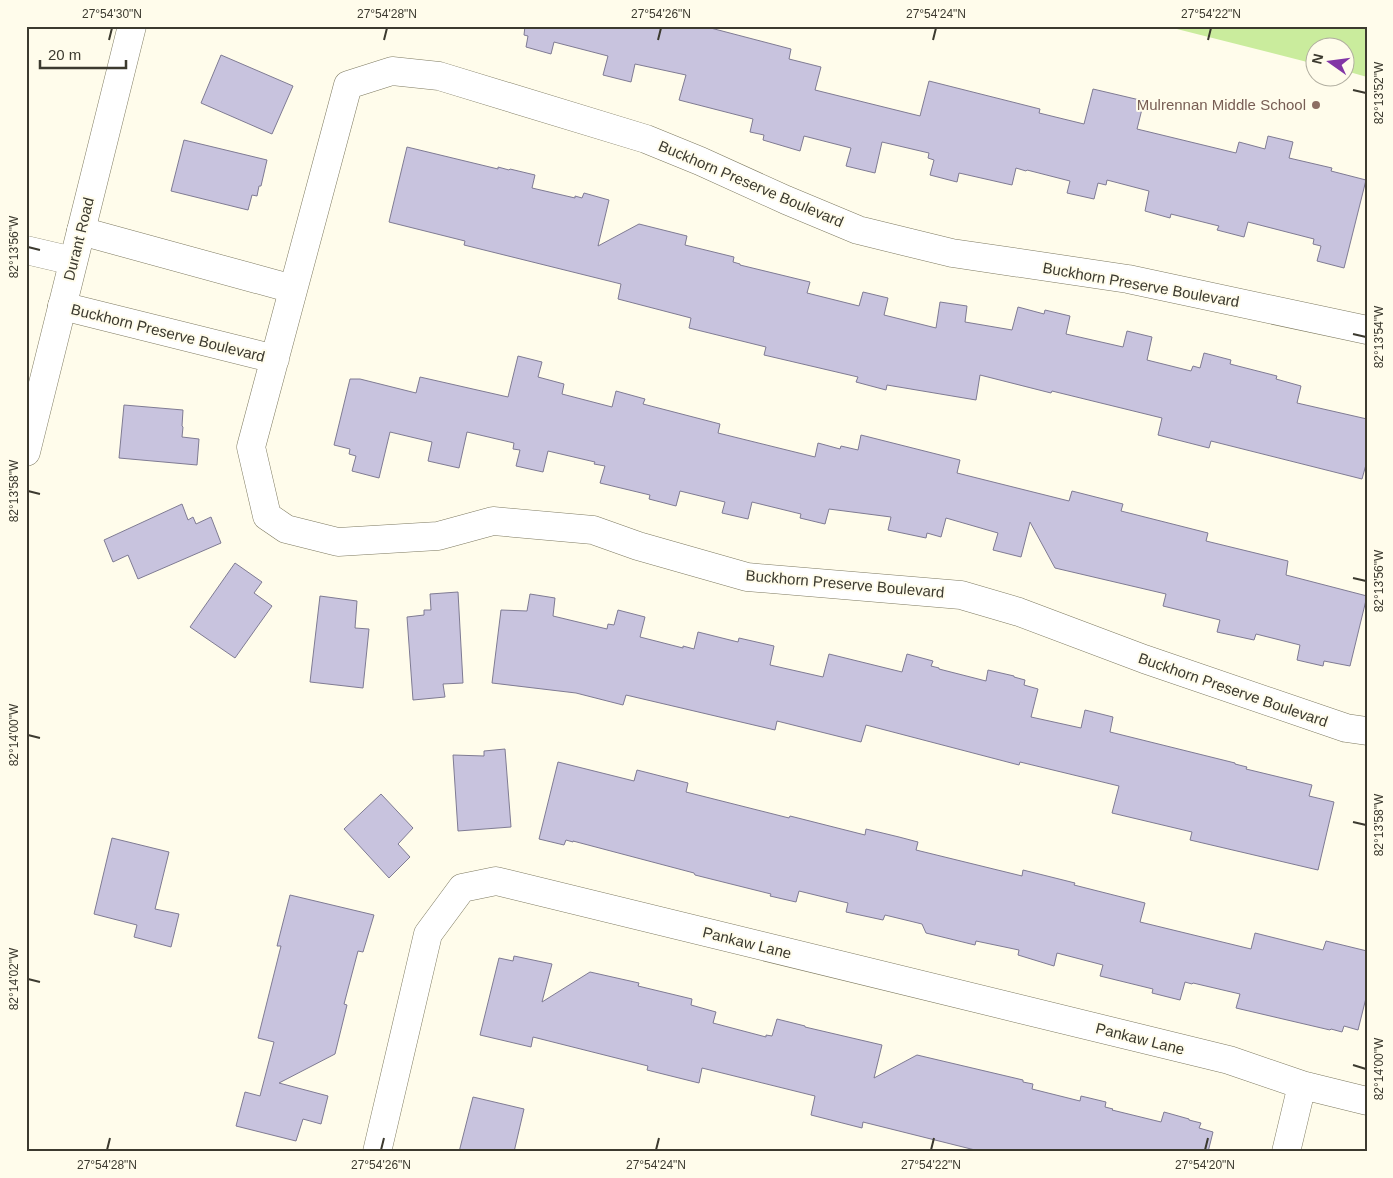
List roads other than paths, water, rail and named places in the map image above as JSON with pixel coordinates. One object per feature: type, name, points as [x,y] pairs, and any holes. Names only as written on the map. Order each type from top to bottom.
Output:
[{"type":"street","name":"Durant Road","points":[[26,452],[132,26]]},
{"type":"street","name":"Buckhorn Preserve Boulevard","points":[[1367,330],[1128,279],[952,254],[858,230],[646,139],[439,76],[392,71],[348,85],[251,447],[268,516],[286,529],[338,542],[438,536],[493,520],[593,530],[638,546],[747,577],[961,595],[1019,612],[1144,659],[1346,728],[1367,731]]},
{"type":"street","points":[[81,231],[293,289]]},
{"type":"street","points":[[26,250],[73,261]]},
{"type":"street","name":"Buckhorn Preserve Boulevard","points":[[62,306],[275,360]]},
{"type":"street","name":"Pankaw Lane","points":[[377,1152],[428,934],[462,888],[496,882],[1229,1060],[1302,1086],[1367,1100]]},
{"type":"street","points":[[1286,1152],[1302,1086]]},
{"type":"place","name":"Mulrennan Middle School","points":[[1316,105]]}]
